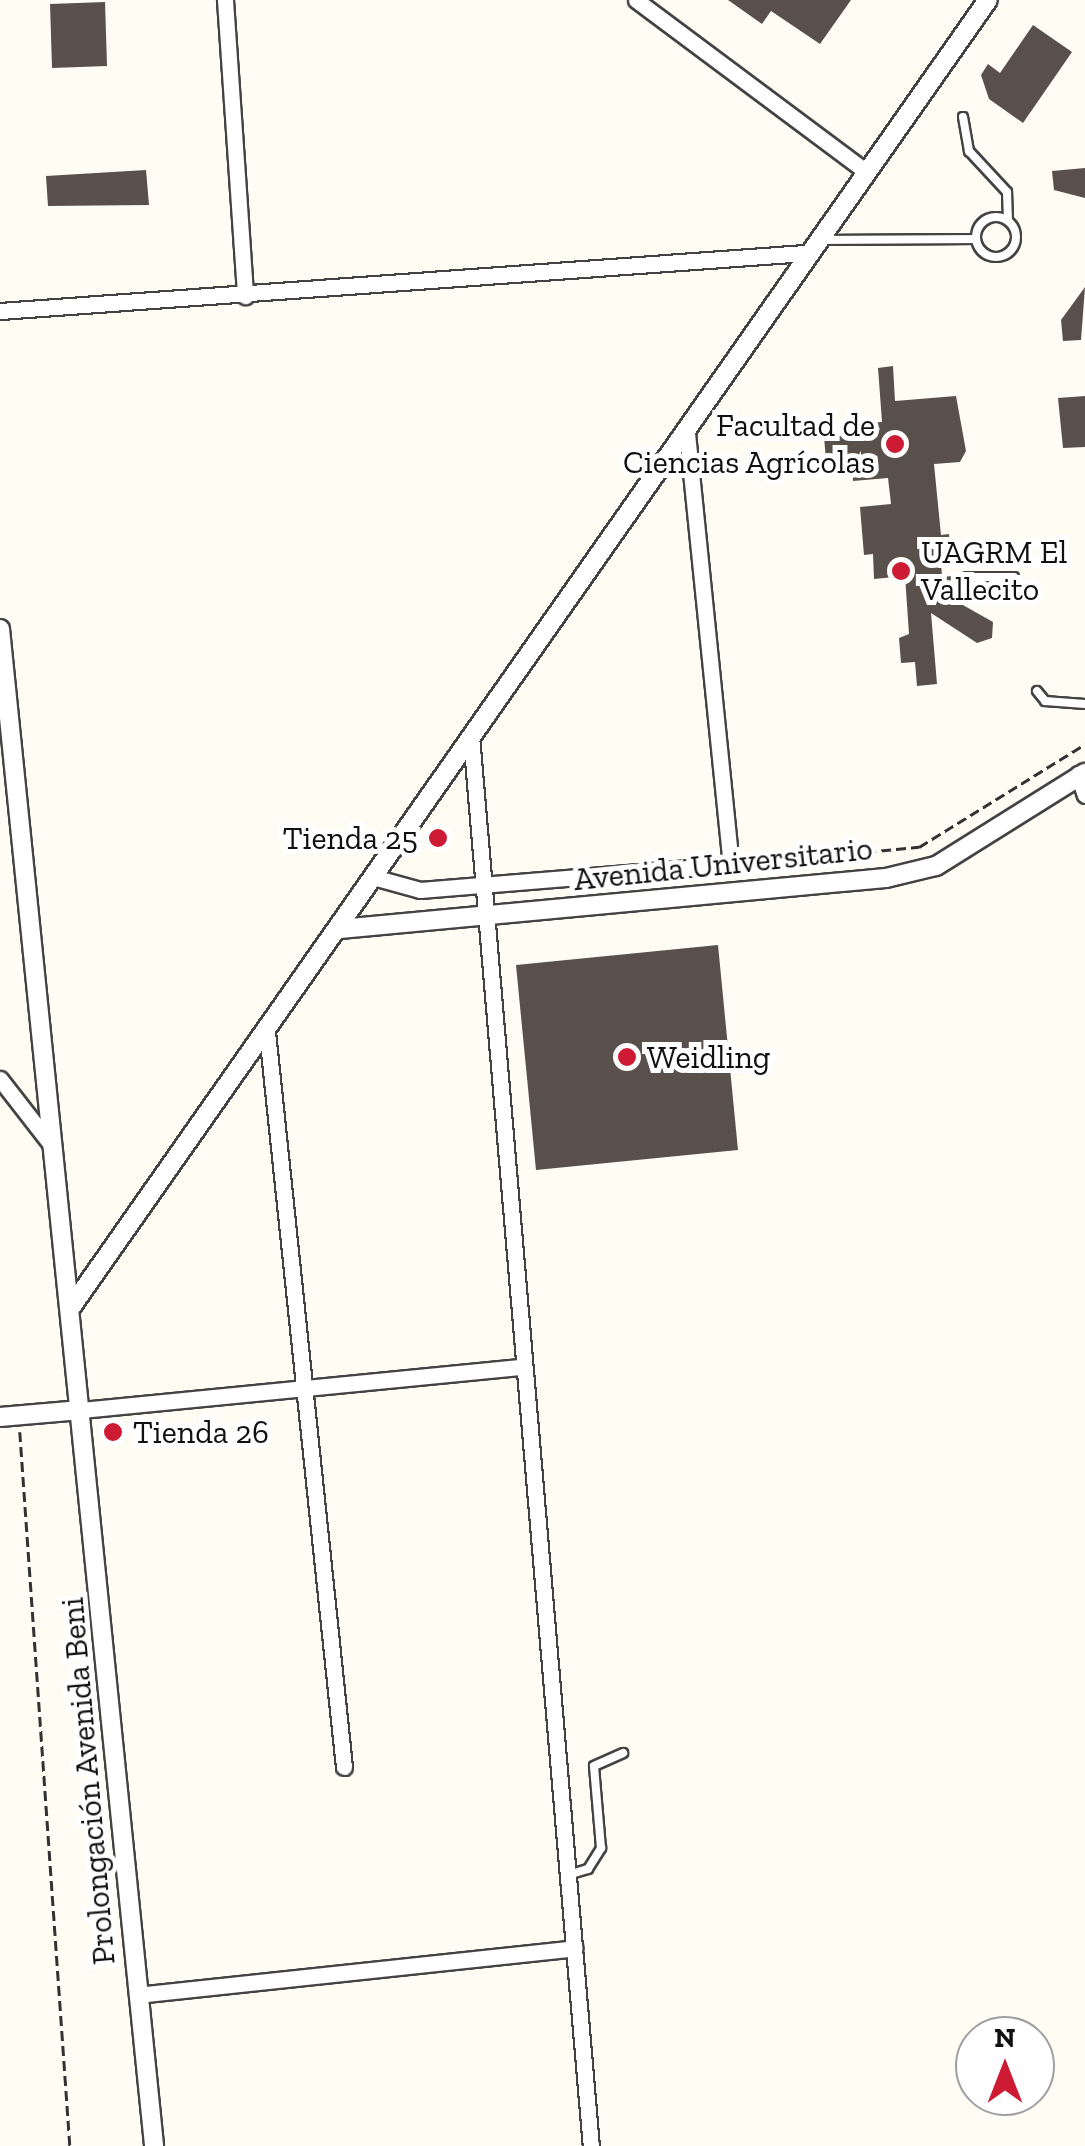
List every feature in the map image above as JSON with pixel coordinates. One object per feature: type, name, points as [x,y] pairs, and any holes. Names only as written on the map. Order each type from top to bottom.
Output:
[{"type":"street","points":[[226,0],[245,296]]},
{"type":"street","points":[[636,0],[864,172]]},
{"type":"street","points":[[72,1306],[687,433],[810,246],[988,0]]},
{"type":"street","points":[[0,312],[245,296],[810,246]]},
{"type":"street","points":[[687,433],[731,864]]},
{"type":"street","points":[[0,629],[72,1306]]},
{"type":"street","points":[[471,736],[520,1367],[591,2146]]},
{"type":"street","points":[[1082,774],[1085,795]]},
{"type":"street","name":"Avenida Universitario","points":[[340,929],[834,886],[936,866],[1082,774]]},
{"type":"street","points":[[373,877],[420,890],[749,863]]},
{"type":"street","points":[[268,1032],[308,1386],[344,1768]]},
{"type":"street","points":[[0,1079],[56,1152]]},
{"type":"street","name":"Prolongación Avenida Beni","points":[[72,1306],[154,2146]]},
{"type":"street","points":[[10,1416],[520,1367]]},
{"type":"street","points":[[137,1995],[574,1948]]},
{"type":"lane","points":[[963,117],[969,151],[1007,192],[1008,220],[1016,237],[1007,254],[988,255],[976,239]]},
{"type":"lane","points":[[976,239],[983,222],[1008,220]]},
{"type":"lane","points":[[810,246],[976,239]]},
{"type":"lane","points":[[967,577],[1014,577]]},
{"type":"lane","points":[[1036,691],[1045,701],[1085,704]]},
{"type":"lane","points":[[568,1875],[588,1868],[601,1848],[594,1766],[623,1752]]},
{"type":"path","points":[[749,863],[919,846],[1085,744]]},
{"type":"path","points":[[10,1416],[70,2146]]},
{"type":"building","points":[[728,0],[851,0],[820,44],[771,11],[762,24]]},
{"type":"building","points":[[105,2],[107,66],[52,68],[50,4]]},
{"type":"building","points":[[1033,25],[1072,52],[1023,123],[989,99],[981,75],[988,64],[1000,73]]},
{"type":"building","points":[[1085,168],[1085,198],[1054,190],[1052,171]]},
{"type":"building","points":[[146,170],[149,205],[48,206],[46,176]]},
{"type":"building","points":[[1085,287],[1081,340],[1063,341],[1061,320]]},
{"type":"building","points":[[893,366],[895,401],[956,396],[966,451],[960,462],[934,464],[941,535],[949,534],[950,548],[940,548],[942,577],[952,576],[954,600],[993,622],[992,638],[977,643],[931,613],[937,684],[917,686],[915,662],[901,663],[899,638],[909,634],[905,576],[874,579],[873,554],[864,555],[860,507],[891,504],[888,478],[853,481],[852,469],[827,471],[824,437],[851,435],[850,424],[882,422],[878,368]]},
{"type":"building","points":[[1085,396],[1085,447],[1063,448],[1058,398]]},
{"type":"building","name":"Weidling","points":[[718,945],[738,1150],[536,1170],[516,965]]},
{"type":"place","name":"Facultad de Ciencias Agrícolas","points":[[895,444]]},
{"type":"place","name":"UAGRM El Vallecito","points":[[901,571]]},
{"type":"place","name":"Tienda 25","points":[[438,838]]},
{"type":"place","name":"Weidling","points":[[627,1057]]},
{"type":"place","name":"Tienda 26","points":[[113,1432]]}]
